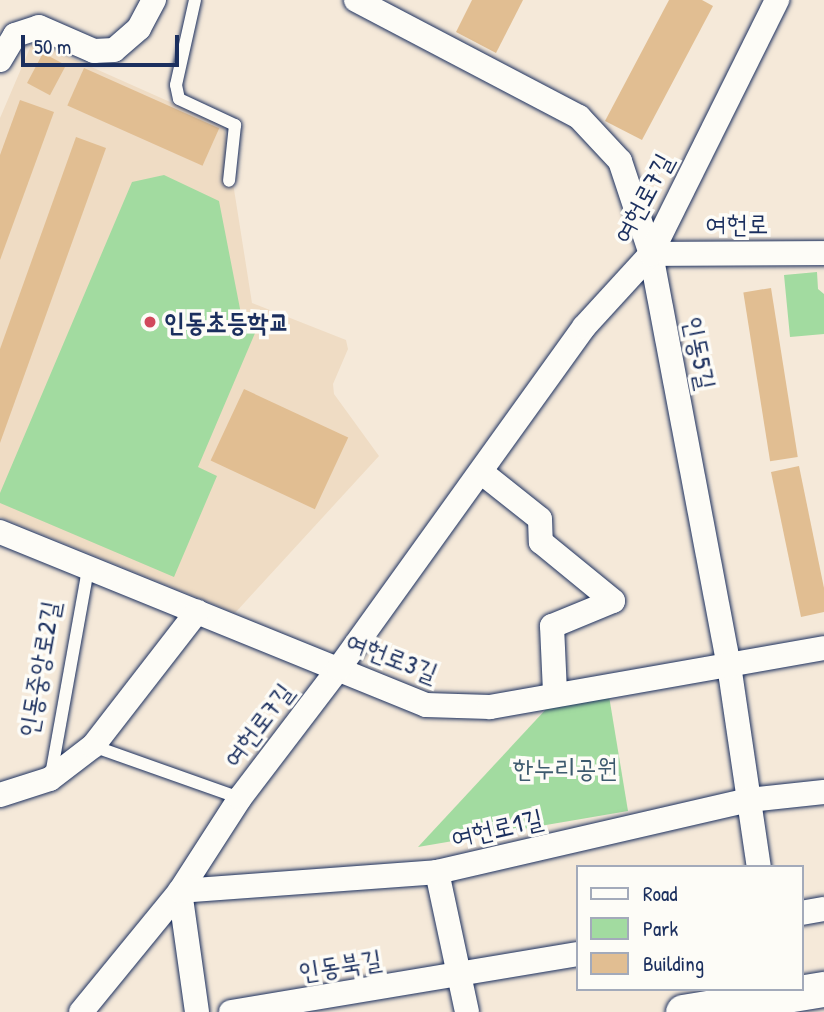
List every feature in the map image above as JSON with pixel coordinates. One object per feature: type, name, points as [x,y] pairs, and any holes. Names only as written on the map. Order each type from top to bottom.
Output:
[{"type":"main road","points":[[683,1012],[824,989]]},
{"type":"main road","points":[[806,1012],[824,1009]]},
{"type":"street","points":[[0,60],[15,35],[39,27],[94,51],[114,50],[139,28],[154,0]]},
{"type":"street","name":"인동5길","points":[[356,0],[579,117],[620,161],[651,254],[729,665],[759,865]]},
{"type":"street","name":"여헌로7길","points":[[81,1012],[180,891],[240,798],[339,668],[583,327],[651,254],[777,0]]},
{"type":"street","name":"여헌로","points":[[651,254],[824,253]]},
{"type":"street","points":[[481,472],[540,519],[541,542],[614,601],[552,626],[555,692]]},
{"type":"street","name":"여헌로3길","points":[[0,533],[426,705],[490,707],[555,692],[824,648]]},
{"type":"street","name":"인동중앙로2길","points":[[0,795],[50,779],[93,746],[197,612]]},
{"type":"street","name":"여헌로1길","points":[[180,891],[437,872],[749,800],[824,792]]},
{"type":"street","points":[[437,872],[467,1012]]},
{"type":"street","points":[[180,891],[197,1012]]},
{"type":"street","points":[[803,913],[824,909]]},
{"type":"street","name":"인동북길","points":[[231,1012],[459,976],[576,954]]},
{"type":"lane","points":[[195,0],[176,85],[179,99],[235,125],[229,181]]},
{"type":"lane","name":"인동중앙로2길","points":[[50,779],[88,569]]},
{"type":"lane","points":[[93,746],[240,798]]},
{"type":"shaded area","name":"인동초등학교","points":[[33,41],[224,126],[252,303],[346,340],[348,349],[333,384],[334,394],[379,456],[235,613],[0,517],[0,118]]},
{"type":"green space","points":[[164,175],[219,201],[242,319],[258,326],[198,467],[217,476],[174,577],[0,503],[0,493],[132,182]]},
{"type":"green space","points":[[817,272],[818,289],[824,294],[824,334],[790,337],[784,275]]},
{"type":"green space","name":"한누리공원","points":[[609,696],[628,811],[418,847],[548,707]]},
{"type":"building","points":[[472,0],[523,0],[496,53],[456,32]]},
{"type":"building","points":[[669,0],[702,0],[713,6],[642,140],[605,121]]},
{"type":"building","points":[[43,53],[66,65],[50,95],[27,83]]},
{"type":"building","points":[[84,68],[219,128],[203,166],[67,105]]},
{"type":"building","points":[[20,100],[54,112],[0,260],[0,155]]},
{"type":"building","points":[[76,137],[106,148],[0,443],[0,349]]},
{"type":"building","points":[[771,288],[798,457],[770,461],[743,292]]},
{"type":"building","points":[[244,389],[348,438],[315,509],[211,461]]},
{"type":"building","points":[[799,466],[824,588],[824,612],[801,617],[771,472]]},
{"type":"place","name":"인동초등학교","points":[[150,322]]}]
